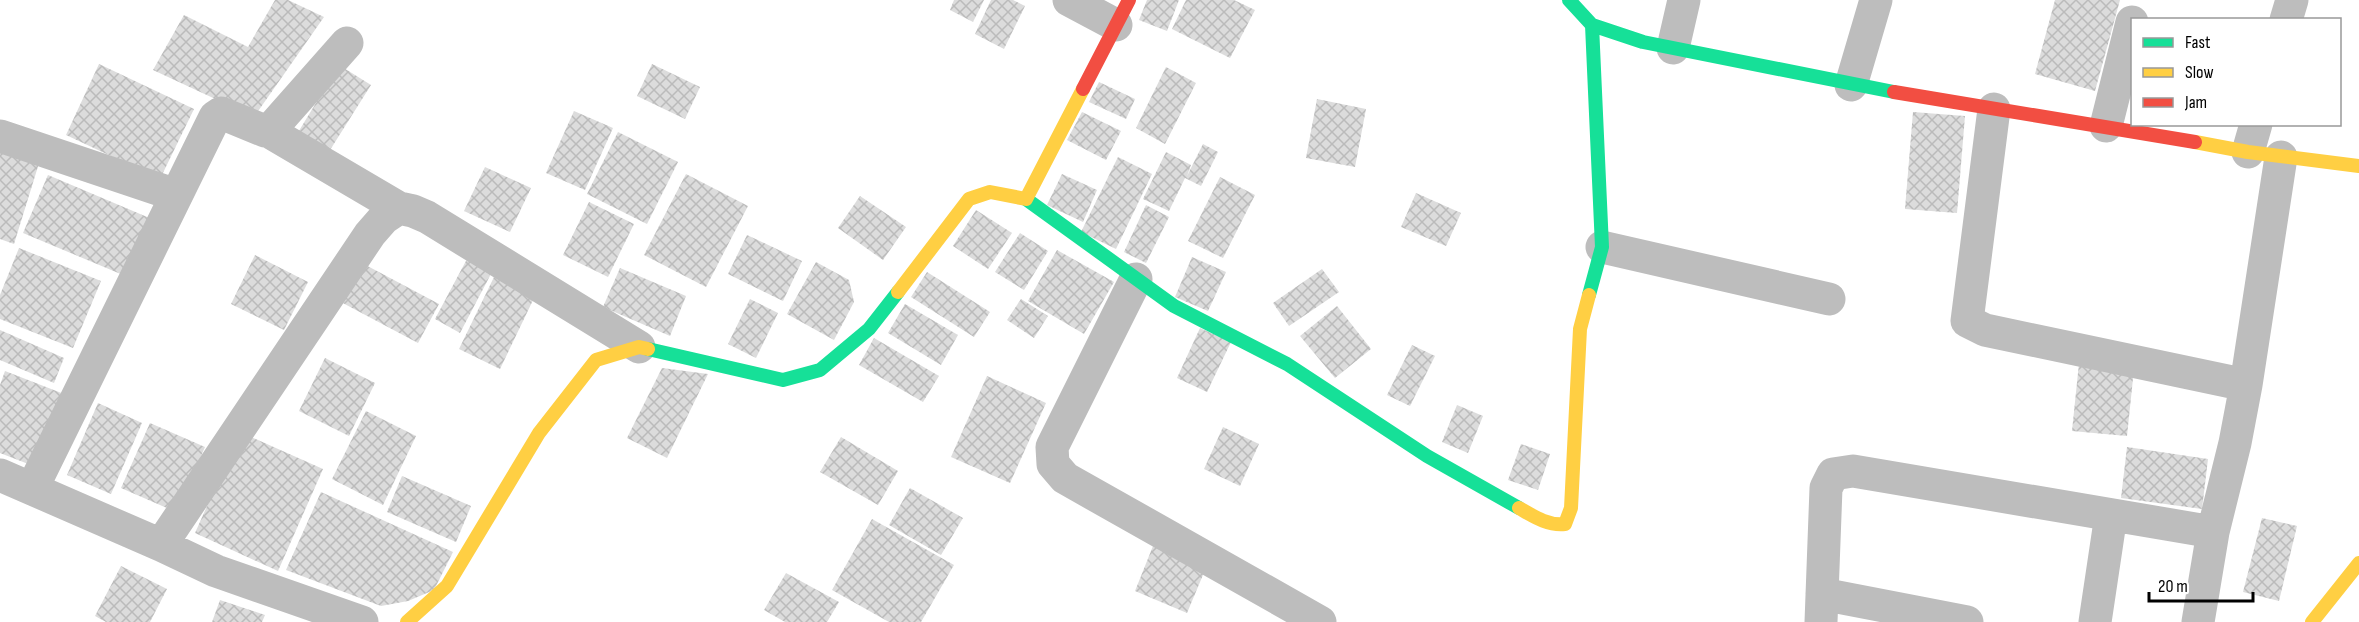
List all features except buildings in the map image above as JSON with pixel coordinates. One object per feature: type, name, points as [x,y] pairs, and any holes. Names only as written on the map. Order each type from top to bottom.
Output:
[{"type":"street","points":[[1026,199],[1123,12],[1069,0]]},
{"type":"street","points":[[1569,0],[1592,25],[1643,42],[1851,85],[1994,109],[2106,126],[2252,138],[2281,157],[2359,166]]},
{"type":"street","points":[[1673,48],[1684,0]]},
{"type":"street","points":[[1851,85],[1876,0]]},
{"type":"street","points":[[2134,18],[2138,0]]},
{"type":"street","points":[[2287,18],[2292,0]]},
{"type":"street","points":[[32,489],[215,117],[221,113],[268,131],[399,208],[427,217],[639,347],[783,380],[820,370],[869,329],[969,199],[990,192],[1026,199],[1174,306],[1287,364],[1427,456],[1538,519],[1557,525],[1565,524],[1571,508],[1580,328],[1602,247],[1592,25]]},
{"type":"street","points":[[2106,126],[2131,29]]},
{"type":"street","points":[[268,131],[347,43]]},
{"type":"street","points":[[1994,109],[1967,321],[1985,330],[2246,385]]},
{"type":"street","points":[[0,136],[176,195]]},
{"type":"street","points":[[2198,622],[2213,532],[2235,443],[2246,385],[2281,157]]},
{"type":"street","points":[[161,545],[370,234],[384,218],[399,208]]},
{"type":"street","points":[[1602,247],[1829,299]]},
{"type":"street","points":[[1136,279],[1052,447],[1053,464],[1065,478],[1320,622]]},
{"type":"street","points":[[407,622],[447,586],[539,433],[596,360],[639,347]]},
{"type":"street","points":[[1967,622],[1822,608],[1826,488],[1833,474],[1853,471],[2213,532]]},
{"type":"street","points":[[0,475],[216,571],[362,622]]},
{"type":"street","points":[[2095,622],[2111,515]]},
{"type":"street","points":[[2312,622],[2359,563]]},
{"type":"traffic: fast","points":[[1569,0],[1592,25],[1643,42],[1894,92]]},
{"type":"traffic: fast","points":[[1589,295],[1602,247],[1592,25]]},
{"type":"traffic: fast","points":[[1026,199],[1174,306],[1287,364],[1427,456],[1519,508]]},
{"type":"traffic: fast","points":[[648,349],[783,380],[820,370],[869,329],[898,292]]},
{"type":"traffic: slow","points":[[898,292],[969,199],[990,192],[1026,199],[1083,89]]},
{"type":"traffic: slow","points":[[2195,142],[2248,152],[2359,166]]},
{"type":"traffic: slow","points":[[1519,508],[1541,520],[1559,524],[1565,524],[1571,508],[1580,329],[1589,295]]},
{"type":"traffic: slow","points":[[407,622],[447,586],[539,433],[596,360],[639,347],[648,349]]},
{"type":"traffic: slow","points":[[2312,622],[2359,563]]},
{"type":"traffic: jam","points":[[1083,89],[1129,0]]},
{"type":"traffic: jam","points":[[1894,92],[2195,142]]}]
